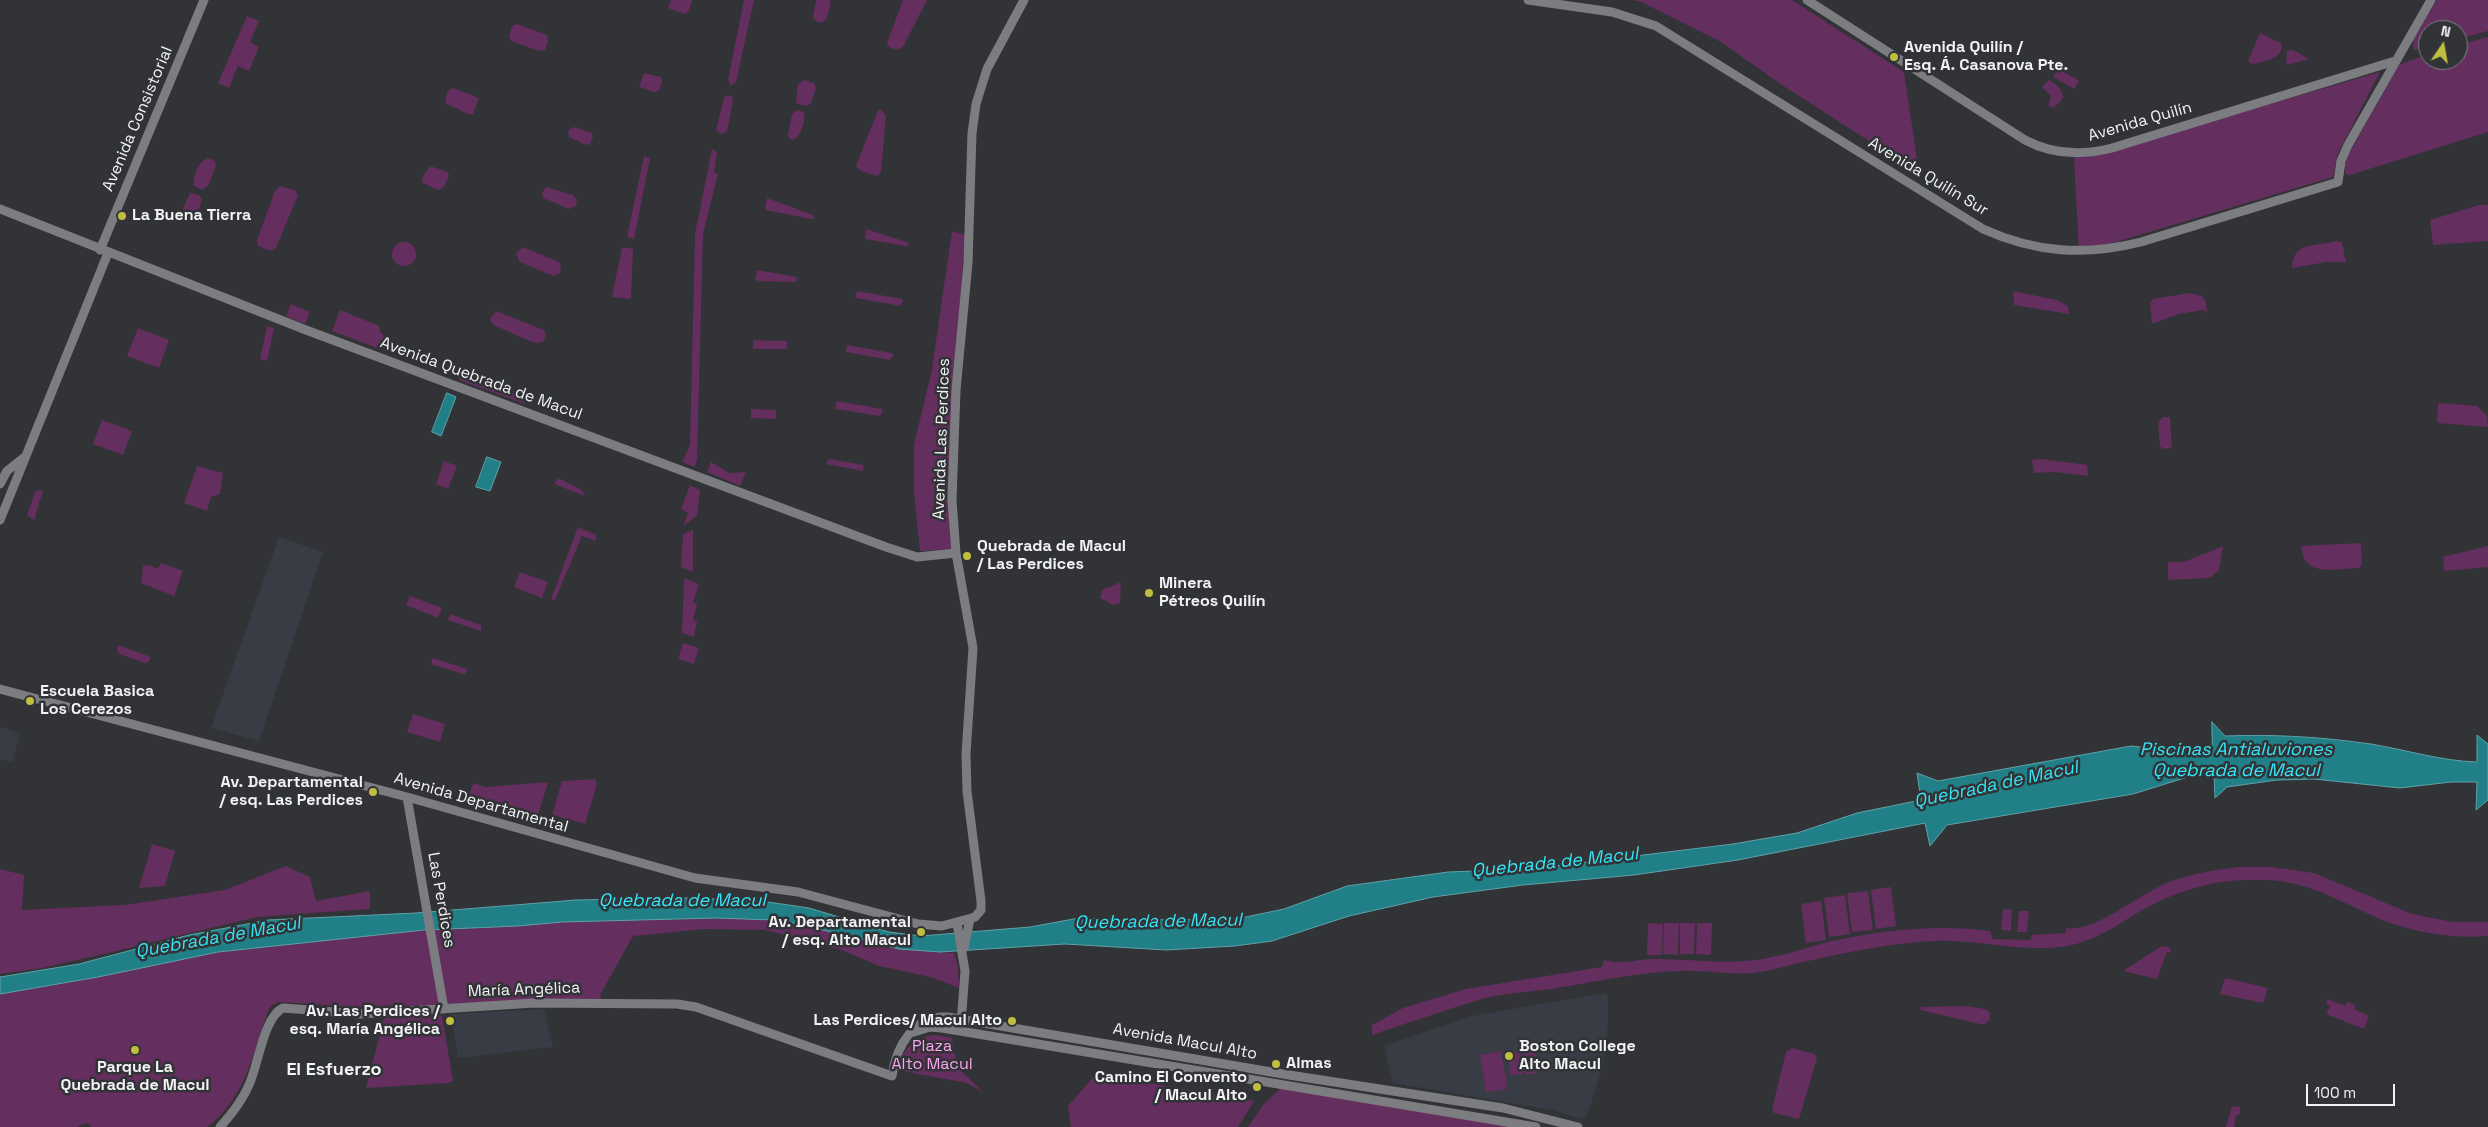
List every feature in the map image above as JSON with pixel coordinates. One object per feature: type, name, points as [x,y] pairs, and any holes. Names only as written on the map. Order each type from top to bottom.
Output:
[{"type":"street","name":"Avenida Consistorial","points":[[0,520],[204,0]]},
{"type":"street","name":"Avenida Las Perdices","points":[[960,929],[970,919],[979,914],[981,901],[967,791],[966,754],[973,648],[956,553],[952,500],[956,390],[969,254],[973,124],[976,104],[984,78],[1024,0]]},
{"type":"street","name":"Avenida Quilín Sur","points":[[1528,0],[1548,1],[1627,15],[1669,32],[1967,220],[2000,237],[2034,247],[2078,252],[2113,249],[2338,182],[2341,161],[2348,145],[2395,61]]},
{"type":"street","name":"Avenida Quilín","points":[[1807,0],[2025,140],[2048,150],[2072,154],[2112,148],[2395,61]]},
{"type":"street","points":[[2395,61],[2431,0]]},
{"type":"street","name":"Avenida Quebrada de Macul","points":[[0,209],[104,252],[314,333],[893,550],[917,557],[956,553]]},
{"type":"street","points":[[0,484],[5,473],[26,456]]},
{"type":"street","points":[[11,467],[16,469],[18,477]]},
{"type":"street","name":"Avenida Departamental","points":[[0,689],[407,797],[695,878],[798,892],[918,924],[960,929]]},
{"type":"street","name":"Las Perdices","points":[[407,797],[444,1009]]},
{"type":"street","points":[[960,929],[965,981],[960,1031]]},
{"type":"street","name":"María Angélica","points":[[220,1127],[239,1103],[249,1086],[270,1021],[280,1009],[294,1007],[361,1014],[549,1003],[687,1005],[710,1010],[892,1076]]},
{"type":"street","name":"Avenida Macul Alto","points":[[892,1076],[899,1050],[909,1034],[919,1024],[943,1016],[1289,1075],[1503,1108],[1578,1127]]},
{"type":"street","name":"Avenida Macul Alto","points":[[909,1034],[930,1027],[960,1031],[1536,1127]]},
{"type":"shaded area","points":[[279,537],[323,552],[259,741],[211,728]]},
{"type":"shaded area","points":[[0,727],[20,733],[12,762],[0,759]]},
{"type":"shaded area","name":"Boston College Alto Macul","points":[[1605,993],[1608,996],[1608,1023],[1604,1062],[1585,1118],[1582,1119],[1552,1110],[1393,1083],[1384,1046],[1472,1016]]},
{"type":"shaded area","points":[[544,1009],[553,1047],[458,1058],[451,1014]]},
{"type":"green space","points":[[671,0],[692,0],[689,11],[684,14],[668,8]]},
{"type":"green space","points":[[744,0],[754,0],[736,82],[731,86],[728,80]]},
{"type":"green space","points":[[816,0],[829,0],[831,2],[827,18],[822,23],[816,21],[813,17]]},
{"type":"green space","points":[[903,0],[927,0],[903,47],[896,50],[889,47],[887,43]]},
{"type":"green space","points":[[1631,0],[1792,0],[1904,72],[1919,173],[1785,87],[1721,42],[1639,1]]},
{"type":"green space","points":[[2437,0],[2488,0],[2488,31],[2468,36],[2468,20],[2425,20]]},
{"type":"green space","points":[[247,16],[259,21],[250,42],[259,47],[249,71],[238,66],[229,88],[218,83]]},
{"type":"green space","points":[[517,24],[547,35],[548,42],[545,50],[539,51],[511,41],[509,36],[512,26]]},
{"type":"green space","points":[[2418,32],[2418,49],[2413,50],[2413,40]]},
{"type":"green space","points":[[2260,33],[2281,43],[2280,53],[2272,59],[2252,64],[2248,61]]},
{"type":"green space","points":[[2488,37],[2488,132],[2350,175],[2345,174],[2345,164],[2351,150],[2399,65],[2418,58],[2418,70],[2468,70],[2468,42]]},
{"type":"green space","points":[[2290,50],[2309,59],[2286,65],[2287,51]]},
{"type":"green space","points":[[2059,69],[2079,81],[2074,89],[2053,77]]},
{"type":"green space","points":[[2380,72],[2338,153],[2333,177],[2079,253],[2074,158],[2108,151]]},
{"type":"green space","points":[[644,73],[661,77],[662,82],[659,91],[654,92],[639,87]]},
{"type":"green space","points":[[804,80],[814,83],[816,88],[811,103],[807,106],[798,104],[796,101],[798,84]]},
{"type":"green space","points":[[2049,80],[2059,87],[2062,92],[2063,98],[2054,108],[2048,106],[2051,96],[2042,87]]},
{"type":"green space","points":[[453,88],[479,98],[473,114],[468,114],[445,103],[447,92]]},
{"type":"green space","points":[[727,95],[732,96],[733,101],[727,131],[722,134],[716,130],[724,98]]},
{"type":"green space","points":[[797,110],[804,112],[804,119],[801,132],[793,140],[788,135],[792,114]]},
{"type":"green space","points":[[878,110],[882,110],[886,116],[881,172],[877,176],[861,171],[856,166]]},
{"type":"green space","points":[[574,127],[592,133],[593,137],[590,144],[586,145],[569,137],[568,130]]},
{"type":"green space","points":[[712,149],[717,152],[714,172],[718,174],[703,234],[697,460],[695,467],[682,462],[690,445],[695,234]]},
{"type":"green space","points":[[644,156],[650,158],[634,239],[627,237]]},
{"type":"green space","points":[[208,158],[215,161],[216,166],[208,186],[202,190],[194,186],[194,179],[199,166]]},
{"type":"green space","points":[[430,166],[448,172],[449,176],[443,188],[438,190],[423,183],[422,178]]},
{"type":"green space","points":[[280,186],[295,190],[298,195],[276,248],[271,251],[258,246],[257,240],[275,191]]},
{"type":"green space","points":[[546,187],[573,195],[577,200],[576,206],[569,209],[543,198],[542,193]]},
{"type":"green space","points":[[190,193],[199,195],[202,199],[197,216],[192,220],[184,218],[181,213]]},
{"type":"green space","points":[[767,198],[813,215],[815,218],[811,219],[765,210]]},
{"type":"green space","points":[[2479,205],[2488,205],[2488,241],[2433,245],[2430,220]]},
{"type":"green space","points":[[866,229],[909,244],[906,246],[865,239]]},
{"type":"green space","points":[[952,231],[965,235],[953,392],[952,549],[920,551],[914,493],[914,445],[932,369]]},
{"type":"green space","points":[[2337,241],[2342,242],[2346,262],[2327,262],[2292,268],[2293,259],[2301,249],[2307,246]]},
{"type":"green space","points":[[404,242],[413,245],[416,254],[413,263],[404,266],[395,263],[392,254],[395,245]]},
{"type":"green space","points":[[522,247],[559,262],[561,267],[560,273],[553,276],[520,262],[516,254]]},
{"type":"green space","points":[[622,247],[633,249],[631,299],[612,297]]},
{"type":"green space","points":[[757,270],[797,277],[796,282],[758,281],[755,279]]},
{"type":"green space","points":[[857,291],[902,299],[903,301],[900,306],[855,298]]},
{"type":"green space","points":[[2013,291],[2057,300],[2068,306],[2069,314],[2014,305]]},
{"type":"green space","points":[[2189,293],[2202,296],[2206,302],[2207,313],[2204,310],[2179,314],[2152,324],[2150,303],[2153,299]]},
{"type":"green space","points":[[291,304],[310,312],[305,324],[286,316]]},
{"type":"green space","points":[[340,310],[379,326],[380,332],[384,336],[380,349],[332,331]]},
{"type":"green space","points":[[496,311],[544,330],[546,335],[543,342],[535,343],[493,325],[490,319]]},
{"type":"green space","points":[[267,326],[274,328],[267,361],[260,359]]},
{"type":"green space","points":[[138,328],[169,340],[159,368],[127,356]]},
{"type":"green space","points":[[753,340],[787,341],[787,349],[753,349]]},
{"type":"green space","points":[[847,345],[892,353],[894,355],[890,360],[846,352]]},
{"type":"green space","points":[[462,370],[521,394],[525,404],[459,380]]},
{"type":"green space","points":[[837,401],[882,409],[883,411],[880,416],[835,409]]},
{"type":"green space","points":[[2438,403],[2477,406],[2487,416],[2488,427],[2437,423]]},
{"type":"green space","points":[[751,409],[776,410],[776,419],[751,418]]},
{"type":"green space","points":[[2163,417],[2170,417],[2172,448],[2163,449],[2160,446],[2158,422]]},
{"type":"green space","points":[[102,420],[132,431],[123,455],[93,444]]},
{"type":"green space","points":[[829,459],[864,465],[863,471],[826,464]]},
{"type":"green space","points":[[2041,459],[2087,465],[2088,476],[2055,472],[2034,473],[2032,460]]},
{"type":"green space","points":[[444,461],[457,466],[448,489],[436,484]]},
{"type":"green space","points":[[711,462],[729,473],[746,472],[740,486],[707,472]]},
{"type":"green space","points":[[197,466],[223,473],[220,494],[211,497],[207,511],[184,503]]},
{"type":"green space","points":[[558,478],[582,490],[585,496],[554,484]]},
{"type":"green space","points":[[690,485],[700,490],[697,516],[683,526],[688,513],[681,509]]},
{"type":"green space","points":[[38,490],[43,491],[34,520],[27,515],[35,492]]},
{"type":"green space","points":[[578,527],[596,535],[596,541],[582,536],[555,600],[551,599]]},
{"type":"green space","points":[[693,530],[693,572],[681,567],[683,534]]},
{"type":"green space","points":[[2361,543],[2362,564],[2359,568],[2331,570],[2314,567],[2308,563],[2303,556],[2301,546]]},
{"type":"green space","points":[[2223,546],[2219,570],[2210,578],[2168,580],[2168,562],[2184,562]]},
{"type":"green space","points":[[2488,546],[2488,567],[2444,571],[2443,557]]},
{"type":"green space","points":[[161,563],[183,571],[174,596],[141,583],[143,566],[150,565],[157,569]]},
{"type":"green space","points":[[520,572],[548,582],[542,598],[514,587]]},
{"type":"green space","points":[[684,578],[699,584],[693,602],[697,604],[693,620],[697,621],[694,637],[682,633]]},
{"type":"green space","points":[[1121,582],[1120,603],[1114,605],[1100,598],[1102,590]]},
{"type":"green space","points":[[410,596],[442,608],[438,618],[406,605]]},
{"type":"green space","points":[[450,614],[481,625],[481,631],[448,620]]},
{"type":"green space","points":[[683,643],[699,648],[694,664],[678,659]]},
{"type":"green space","points":[[118,645],[151,657],[149,662],[145,663],[119,654],[117,650]]},
{"type":"green space","points":[[433,658],[467,669],[466,673],[463,674],[431,664]]},
{"type":"green space","points":[[413,714],[445,724],[440,742],[407,732]]},
{"type":"green space","points":[[595,779],[597,784],[585,824],[552,815],[562,781]]},
{"type":"green space","points":[[548,782],[538,816],[469,795],[473,783],[486,787]]},
{"type":"green space","points":[[152,844],[175,851],[165,886],[139,888]]},
{"type":"green space","points":[[286,866],[310,877],[316,901],[370,891],[370,909],[257,917],[42,968],[0,974],[0,869],[24,875],[22,910],[124,905],[225,890]]},
{"type":"green space","points":[[2238,867],[2271,867],[2314,873],[2412,914],[2453,922],[2488,922],[2488,936],[2433,934],[2405,928],[2317,891],[2286,882],[2249,880],[2220,882],[2164,899],[2092,939],[2060,947],[2028,948],[1950,941],[1918,942],[1855,951],[1752,973],[1682,971],[1633,975],[1490,997],[1372,1035],[1372,1025],[1403,1008],[1466,989],[1602,967],[1604,960],[1611,962],[1649,959],[1723,962],[1749,961],[1852,937],[1891,931],[1931,928],[1990,931],[1993,939],[2030,940],[2032,935],[2066,933],[2066,928],[2090,925],[2117,912],[2167,883],[2202,873]]},
{"type":"green space","points":[[1891,887],[1896,926],[1876,929],[1871,890]]},
{"type":"green space","points":[[1868,891],[1873,930],[1852,932],[1847,893]]},
{"type":"green space","points":[[1845,895],[1850,934],[1829,937],[1824,898]]},
{"type":"green space","points":[[1821,901],[1826,940],[1806,943],[1801,904]]},
{"type":"green space","points":[[2003,909],[2012,910],[2011,931],[2001,930]]},
{"type":"green space","points":[[2019,911],[2029,911],[2027,932],[2017,932]]},
{"type":"green space","name":"Parque La Quebrada de Macul","points":[[743,918],[799,924],[899,949],[954,953],[958,966],[959,988],[931,977],[879,966],[842,950],[765,930],[704,929],[633,936],[600,995],[601,999],[438,1007],[356,1007],[278,1002],[272,1005],[267,1013],[252,1060],[239,1090],[220,1116],[207,1127],[91,1127],[88,1123],[76,1127],[0,1127],[0,994],[98,977],[218,952],[332,939],[424,930],[562,922]]},
{"type":"green space","points":[[1648,923],[1663,924],[1662,955],[1647,955]]},
{"type":"green space","points":[[1664,923],[1679,923],[1678,955],[1663,954]]},
{"type":"green space","points":[[1680,923],[1695,923],[1694,954],[1680,954]]},
{"type":"green space","points":[[1697,923],[1712,923],[1711,955],[1696,954]]},
{"type":"green space","points":[[2168,946],[2172,953],[2167,952],[2157,979],[2123,971],[2160,947]]},
{"type":"green space","points":[[2225,978],[2268,988],[2263,1003],[2220,994]]},
{"type":"green space","points":[[2328,999],[2345,1006],[2347,1002],[2355,1005],[2354,1009],[2369,1016],[2364,1029],[2326,1014],[2330,1006],[2326,1004]]},
{"type":"green space","points":[[1966,1006],[1985,1009],[1990,1013],[1990,1019],[1985,1024],[1980,1024],[1920,1010],[1921,1007]]},
{"type":"green space","points":[[436,1014],[442,1016],[453,1081],[448,1083],[366,1088],[384,1018],[387,1016]]},
{"type":"green space","name":"Plaza Alto Macul","points":[[934,1035],[952,1038],[957,1067],[984,1093],[967,1083],[897,1070],[902,1056],[910,1046],[921,1038]]},
{"type":"green space","points":[[1792,1048],[1814,1054],[1817,1058],[1799,1119],[1774,1113],[1772,1109],[1786,1052]]},
{"type":"green space","points":[[1535,1049],[1538,1073],[1525,1075],[1522,1051]]},
{"type":"green space","points":[[1501,1051],[1508,1089],[1486,1092],[1480,1055]]},
{"type":"green space","points":[[1520,1051],[1523,1074],[1510,1075],[1508,1053]]},
{"type":"green space","points":[[1096,1074],[1254,1101],[1238,1127],[1071,1127],[1068,1106]]},
{"type":"green space","points":[[1282,1087],[1522,1127],[1248,1127],[1263,1105]]},
{"type":"green space","points":[[2232,1106],[2240,1107],[2240,1114],[2236,1116],[2234,1127],[2226,1127]]},
{"type":"water","points":[[447,393],[456,397],[441,436],[432,432]]},
{"type":"water","points":[[487,457],[501,462],[490,491],[476,487]]},
{"type":"water","points":[[2212,722],[2225,736],[2280,736],[2334,740],[2371,744],[2450,760],[2477,762],[2477,735],[2488,744],[2488,800],[2476,810],[2477,782],[2451,782],[2400,788],[2314,779],[2277,780],[2227,787],[2215,798],[2214,774],[2191,776],[2133,794],[1947,825],[1930,846],[1925,823],[1738,860],[1634,875],[1523,885],[1433,897],[1349,916],[1272,941],[1235,946],[1166,950],[1065,944],[940,952],[899,949],[799,924],[773,920],[717,918],[562,922],[424,930],[218,952],[98,977],[0,994],[0,977],[79,964],[189,935],[268,920],[416,913],[576,900],[693,898],[761,901],[809,908],[889,932],[921,936],[1030,927],[1079,918],[1178,920],[1241,918],[1284,909],[1347,886],[1448,872],[1529,869],[1733,844],[1797,833],[1857,813],[1921,800],[1917,773],[1938,781],[2131,746],[2188,752],[2212,748]]},
{"type":"place","name":"Avenida Quilín / Esq. Á. Casanova Pte.","points":[[1894,57]]},
{"type":"place","name":"La Buena Tierra","points":[[122,216]]},
{"type":"place","name":"Quebrada de Macul / Las Perdices","points":[[967,556]]},
{"type":"place","name":"Minera Pétreos Quilín","points":[[1149,593]]},
{"type":"place","name":"Escuela Basica Los Cerezos","points":[[30,701]]},
{"type":"place","name":"Av. Departamental / esq. Las Perdices","points":[[373,792]]},
{"type":"place","name":"Av. Departamental / esq. Alto Macul","points":[[921,932]]},
{"type":"place","name":"Av. Las Perdices / esq. María Angélica","points":[[450,1021]]},
{"type":"place","name":"Las Perdices/ Macul Alto","points":[[1012,1021]]},
{"type":"place","name":"Parque La Quebrada de Macul","points":[[135,1050]]},
{"type":"place","name":"Boston College Alto Macul","points":[[1509,1056]]},
{"type":"place","name":"Almas","points":[[1276,1064]]},
{"type":"place","name":"Camino El Convento / Macul Alto","points":[[1257,1087]]},
{"type":"district","name":"El Esfuerzo","points":[[334,1070]]},
{"type":"water label","name":"Piscinas Antialuviones Quebrada de Macul","points":[[2236,760]]},
{"type":"water label","name":"Quebrada de Macul","points":[[1996,785]]},
{"type":"water label","name":"Quebrada de Macul","points":[[1555,863]]},
{"type":"water label","name":"Quebrada de Macul","points":[[682,901]]},
{"type":"water label","name":"Quebrada de Macul","points":[[1158,922]]},
{"type":"water label","name":"Quebrada de Macul","points":[[218,938]]}]
